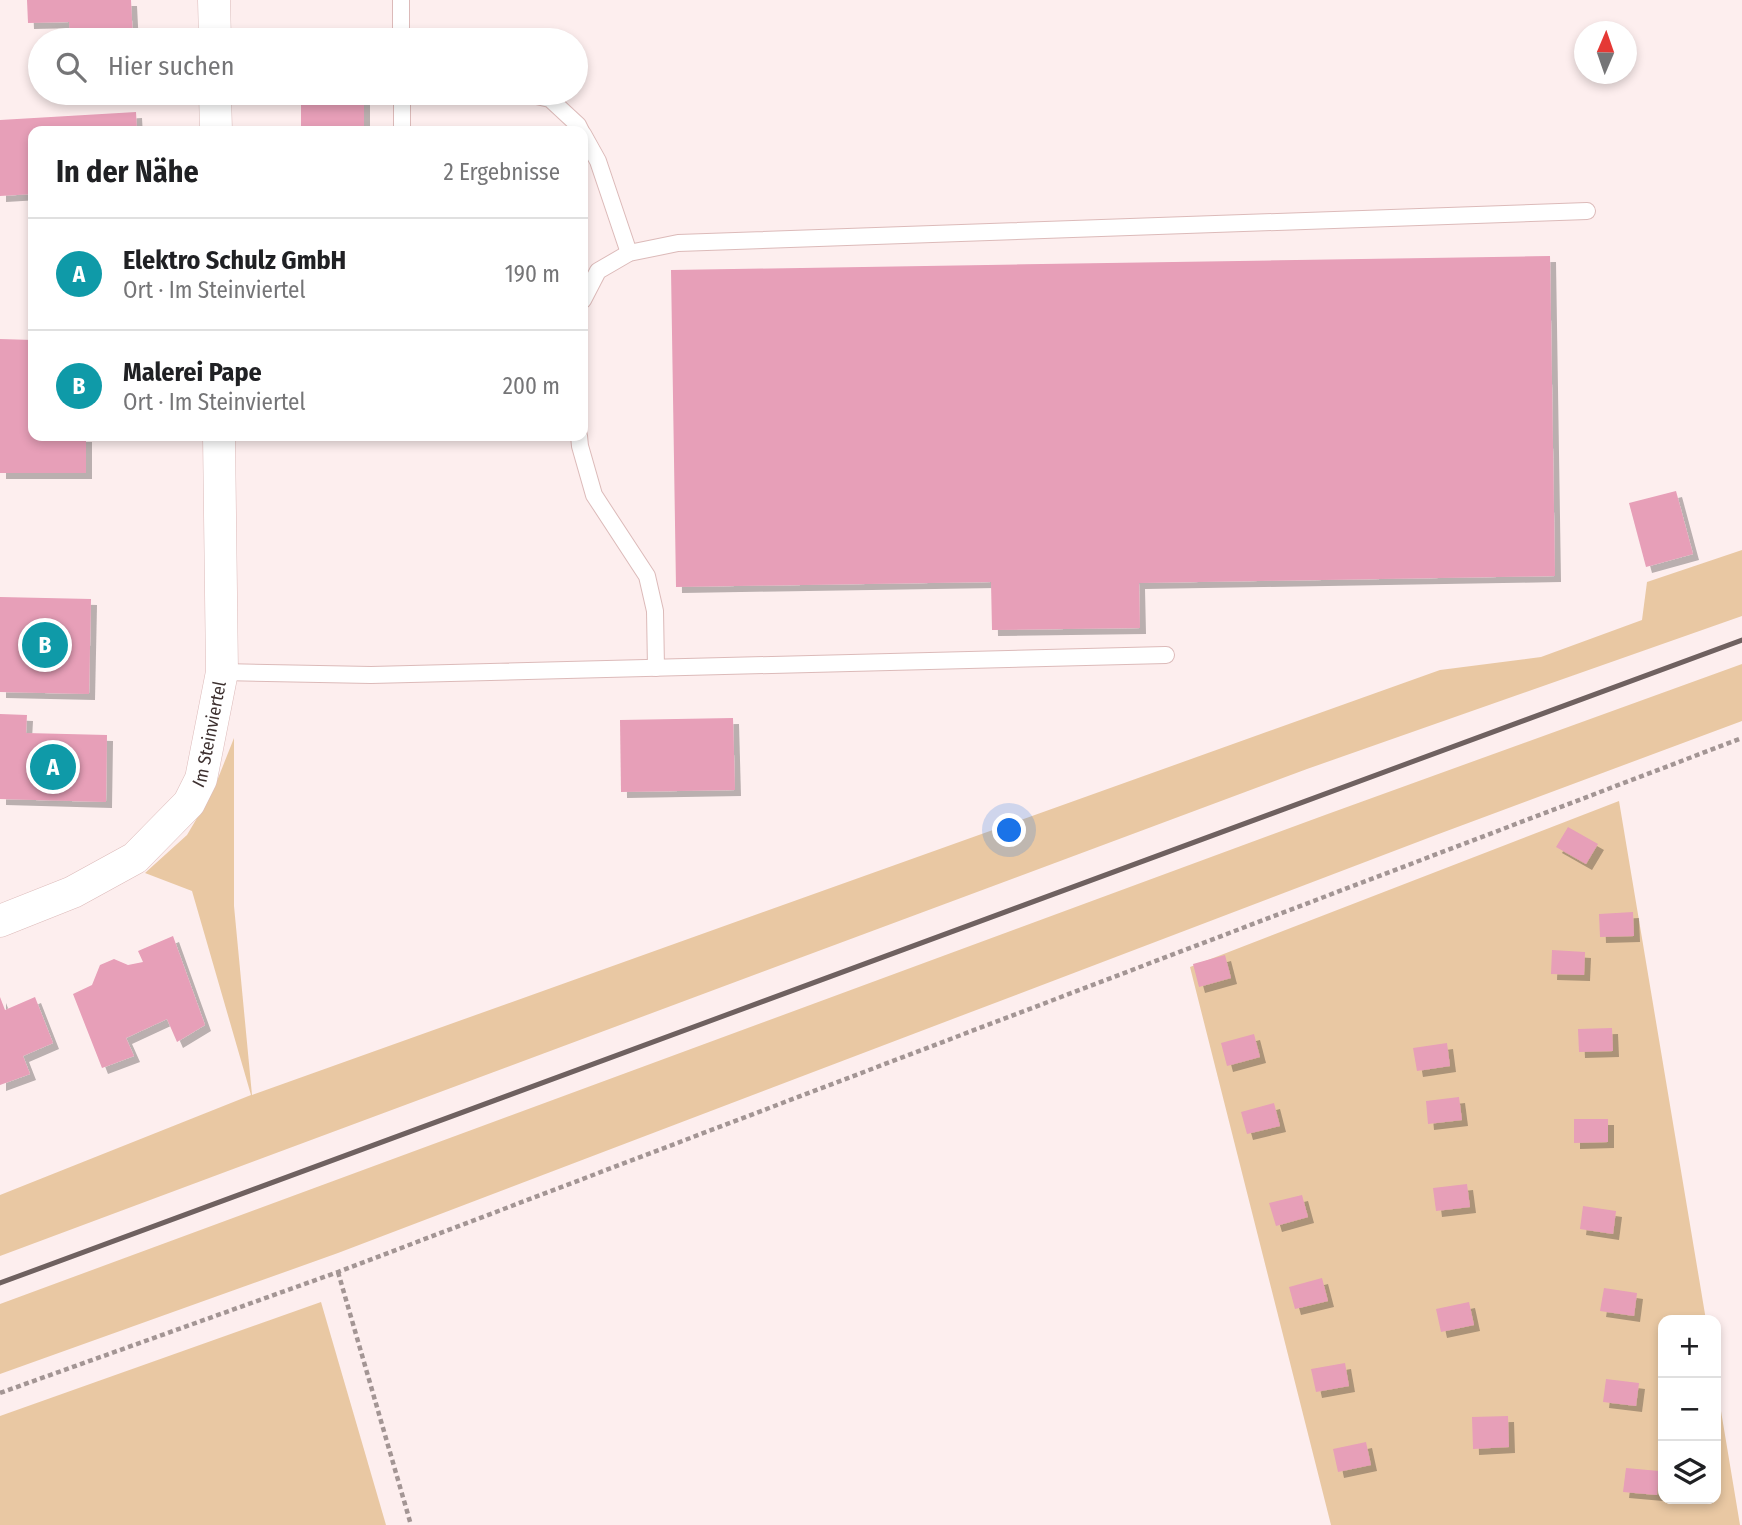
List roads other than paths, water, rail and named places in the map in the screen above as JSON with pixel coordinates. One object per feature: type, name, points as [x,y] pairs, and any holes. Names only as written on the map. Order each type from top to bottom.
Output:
[{"type":"street","points":[[214,0],[215,28]]},
{"type":"street","points":[[215,105],[216,126]]},
{"type":"street","name":"Im Steinviertel","points":[[0,921],[73,892],[135,858],[189,803],[201,779],[222,672],[219,441]]},
{"type":"lane","points":[[401,0],[401,28]]},
{"type":"lane","points":[[402,105],[402,126]]},
{"type":"lane","points":[[556,105],[578,126]]},
{"type":"lane","points":[[588,144],[598,161],[629,253]]},
{"type":"lane","points":[[588,290],[597,271],[629,253],[678,243],[1587,211]]},
{"type":"lane","points":[[580,441],[594,495],[647,576],[656,611],[656,668]]},
{"type":"lane","points":[[222,672],[371,675],[1166,655]]},
{"type":"railway","points":[[0,1283],[1742,640]]},
{"type":"place","name":"Malerei Pape","points":[[45,645]]},
{"type":"place","name":"Elektro Schulz GmbH","points":[[53,767]]}]
